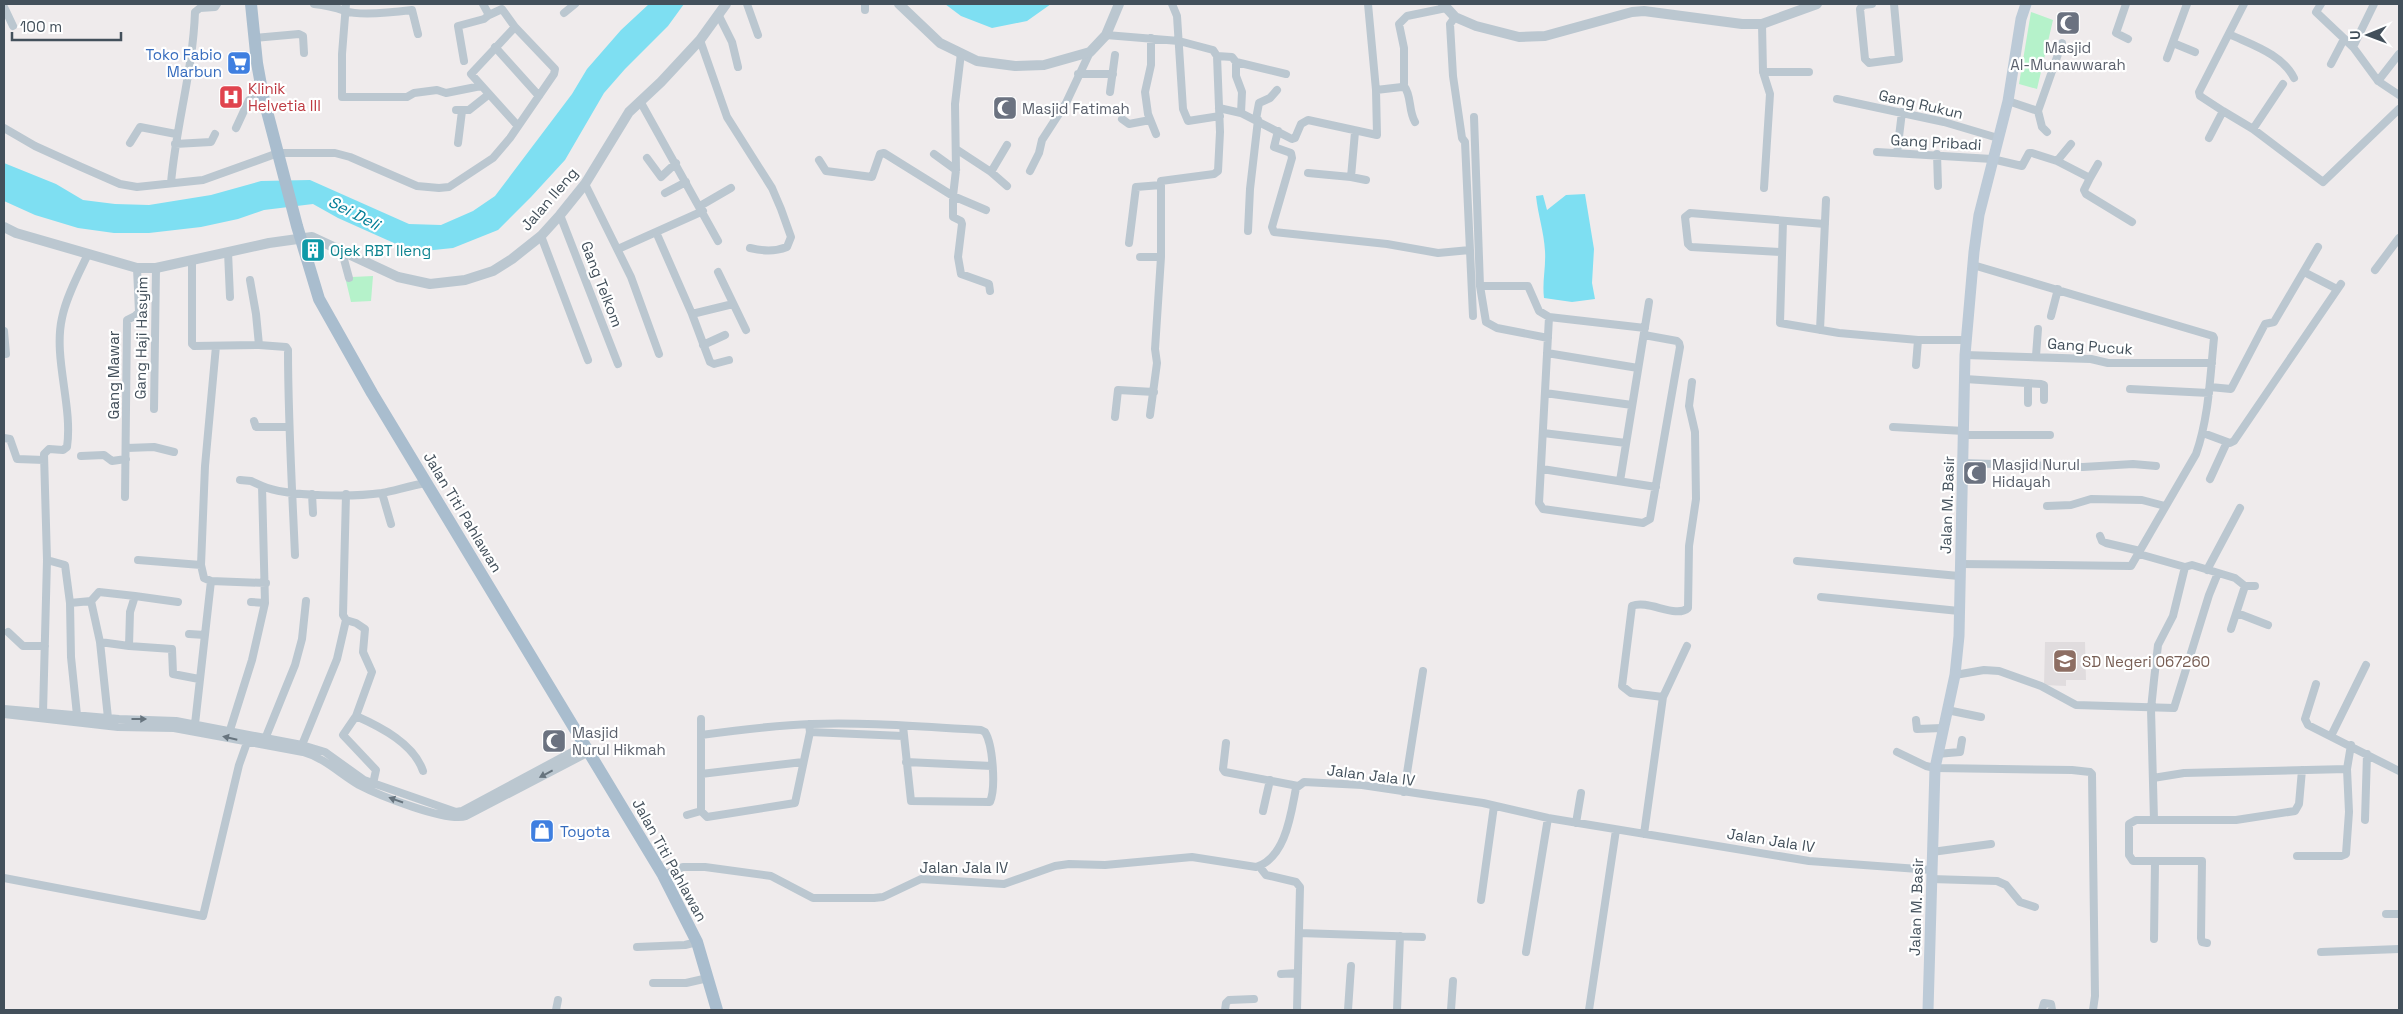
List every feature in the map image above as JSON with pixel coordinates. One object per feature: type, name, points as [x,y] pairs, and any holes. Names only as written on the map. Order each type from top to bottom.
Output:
[{"type":"main road","name":"Jalan Titi Pahlawan","points":[[251,4],[263,96],[297,226],[319,299],[415,464],[663,875],[697,942],[716,1010]]},
{"type":"main road","name":"Jalan M. Basir","points":[[1928,1010],[1935,768],[1942,728],[1955,675],[1959,612],[1965,355],[1973,265],[1979,215],[2008,101],[2021,19],[2026,4]]},
{"type":"street","points":[[171,183],[174,144],[187,83],[196,9],[215,7],[217,4]]},
{"type":"street","points":[[314,4],[388,13],[412,10],[418,34]]},
{"type":"street","points":[[483,4],[489,15]]},
{"type":"street","points":[[564,13],[575,4]]},
{"type":"street","name":"Jalan Ileng","points":[[301,239],[312,238],[398,277],[430,284],[465,280],[493,271],[541,236],[585,184],[618,126],[700,40],[726,4]]},
{"type":"street","points":[[747,4],[758,35]]},
{"type":"street","points":[[900,4],[940,43],[977,61],[1015,66],[1044,66],[1090,52]]},
{"type":"street","points":[[1030,171],[1039,153],[1042,140],[1059,115],[1090,52],[1106,35],[1119,4]]},
{"type":"street","points":[[1172,4],[1178,16],[1183,109],[1187,121],[1220,116]]},
{"type":"street","points":[[1219,108],[1241,113],[1294,139],[1300,124],[1308,120],[1355,132],[1377,135],[1376,90],[1368,4]]},
{"type":"street","points":[[1415,122],[1411,114],[1408,91],[1404,86],[1404,48],[1399,24],[1407,16],[1444,6],[1455,17],[1476,26],[1519,37],[1546,36],[1620,15],[1644,11],[1742,24],[1762,24],[1817,4]]},
{"type":"street","points":[[1872,4],[1863,5],[1860,9],[1865,60],[1869,63],[1899,60],[1894,4]]},
{"type":"street","points":[[2126,4],[2116,30],[2117,35],[2128,39]]},
{"type":"street","points":[[2167,58],[2187,4]]},
{"type":"street","points":[[2244,4],[2199,92],[2200,96],[2253,130],[2324,182],[2399,109]]},
{"type":"street","points":[[2321,4],[2316,12],[2353,47],[2378,81],[2399,94]]},
{"type":"street","points":[[2353,47],[2374,4]]},
{"type":"street","points":[[4,7],[12,26]]},
{"type":"street","points":[[345,7],[342,97],[407,97],[414,93],[437,90],[446,93],[481,86]]},
{"type":"street","points":[[4,128],[35,146],[120,184],[136,187],[203,180],[278,152],[335,153],[350,156],[371,168],[417,186],[439,188],[449,186],[493,158],[510,138],[553,77],[555,69],[515,27],[505,7],[484,19],[458,26],[464,61]]},
{"type":"street","points":[[718,14],[732,42],[738,67]]},
{"type":"street","points":[[1455,17],[1450,24],[1452,76],[1462,138],[1469,142]]},
{"type":"street","points":[[1762,24],[1763,72],[1770,94],[1764,188]]},
{"type":"street","points":[[515,27],[471,74],[488,95],[518,125]]},
{"type":"street","points":[[254,38],[299,34],[303,36],[304,53]]},
{"type":"street","points":[[2229,34],[2280,59],[2289,68],[2294,78]]},
{"type":"street","points":[[1106,35],[1179,41],[1213,50],[1217,56],[1220,116],[1217,172],[1161,181],[1162,258],[1154,392],[1150,415]]},
{"type":"street","points":[[1151,38],[1151,65],[1145,92],[1150,120],[1156,134]]},
{"type":"street","points":[[2331,64],[2344,39]]},
{"type":"street","points":[[700,40],[727,117],[772,188],[791,236],[787,247],[778,251],[750,248]]},
{"type":"street","points":[[2173,42],[2196,52]]},
{"type":"street","points":[[2047,132],[2042,127],[2038,111],[2062,43]]},
{"type":"street","points":[[495,47],[539,96]]},
{"type":"street","points":[[961,53],[955,104],[956,170],[953,217],[961,221],[962,224],[958,257],[961,274],[989,284],[990,291]]},
{"type":"street","points":[[2378,81],[2399,54]]},
{"type":"street","points":[[1110,92],[1115,55]]},
{"type":"street","points":[[1217,56],[1232,57],[1236,62],[1286,74]]},
{"type":"street","points":[[1236,62],[1236,76],[1242,92],[1241,113]]},
{"type":"street","points":[[1763,72],[1808,72]]},
{"type":"street","points":[[1078,74],[1113,74]]},
{"type":"street","points":[[2253,130],[2282,84]]},
{"type":"street","points":[[1376,90],[1404,86]]},
{"type":"street","points":[[1248,230],[1250,189],[1259,103],[1270,98],[1277,90]]},
{"type":"street","points":[[458,143],[459,110],[472,108],[488,95]]},
{"type":"street","points":[[236,128],[249,100],[263,96]]},
{"type":"street","name":"Gang Rukun","points":[[1837,99],[1902,112],[1998,138]]},
{"type":"street","points":[[640,101],[718,241]]},
{"type":"street","points":[[2008,101],[2038,111]]},
{"type":"street","points":[[1897,153],[1902,112]]},
{"type":"street","points":[[2209,138],[2223,112]]},
{"type":"street","points":[[1473,316],[1469,142],[1474,117]]},
{"type":"street","points":[[1122,119],[1129,124],[1150,120]]},
{"type":"street","points":[[130,143],[140,127],[176,134]]},
{"type":"street","points":[[1278,132],[1274,146],[1291,153],[1292,158],[1272,228],[1274,232],[1377,243],[1438,253],[1470,250]]},
{"type":"street","points":[[1351,177],[1355,132]]},
{"type":"street","points":[[174,144],[211,142],[215,134]]},
{"type":"street","points":[[1469,142],[1480,286],[1486,322],[1489,325],[1548,338]]},
{"type":"street","points":[[2070,144],[2057,161],[2090,178]]},
{"type":"street","points":[[991,172],[1007,145]]},
{"type":"street","points":[[956,149],[991,172],[1007,186]]},
{"type":"street","name":"Gang Pribadi","points":[[1877,152],[1937,154],[1992,159],[2022,166],[2029,153],[2057,161]]},
{"type":"street","points":[[819,160],[826,171],[872,177],[880,154],[884,153],[953,196],[986,210]]},
{"type":"street","points":[[934,154],[956,170]]},
{"type":"street","points":[[1937,154],[1938,186]]},
{"type":"street","points":[[648,158],[661,177],[676,163]]},
{"type":"street","points":[[2098,164],[2084,190],[2086,194],[2132,222]]},
{"type":"street","points":[[1308,173],[1366,180]]},
{"type":"street","points":[[665,193],[686,182]]},
{"type":"street","points":[[585,184],[618,249],[659,354]]},
{"type":"street","points":[[1129,243],[1136,187],[1161,185]]},
{"type":"street","points":[[618,249],[656,232],[701,208],[731,188]]},
{"type":"street","points":[[1820,330],[1826,200]]},
{"type":"street","points":[[1781,252],[1689,246],[1686,217],[1690,213],[1825,224]]},
{"type":"street","name":"Gang Telkom","points":[[560,214],[618,364]]},
{"type":"street","points":[[1783,221],[1780,322],[1820,330],[1918,340],[1966,340]]},
{"type":"street","points":[[4,227],[16,233],[138,268],[156,268],[228,252],[301,239]]},
{"type":"street","points":[[656,232],[692,314],[711,364],[729,360]]},
{"type":"street","points":[[541,236],[588,360]]},
{"type":"street","points":[[2376,270],[2399,238]]},
{"type":"street","points":[[2130,389],[2232,389],[2265,324],[2274,322],[2318,247]]},
{"type":"street","points":[[228,252],[230,297]]},
{"type":"street","points":[[342,252],[350,278]]},
{"type":"street","points":[[43,713],[47,560],[44,454],[49,449],[63,450],[67,447],[60,342],[62,318],[76,278],[88,254]]},
{"type":"street","points":[[1140,257],[1162,258]]},
{"type":"street","points":[[192,261],[192,344],[194,346],[258,345],[286,347],[288,350],[288,428],[293,476],[295,555]]},
{"type":"street","points":[[1960,564],[2130,567],[2196,454],[2203,433],[2212,363],[2213,336],[1973,265]]},
{"type":"street","name":"Gang Mawar","points":[[125,497],[127,320],[139,312],[138,268]]},
{"type":"street","name":"Gang Haji Hasyim","points":[[154,409],[156,268]]},
{"type":"street","points":[[718,272],[746,330]]},
{"type":"street","points":[[2203,433],[2227,442],[2234,441],[2339,287],[2304,272]]},
{"type":"street","points":[[250,280],[256,314],[258,345]]},
{"type":"street","points":[[1480,286],[1528,286],[1539,311],[1549,317],[1644,332],[1679,342],[1656,487],[1650,519],[1647,522],[1543,509],[1539,503],[1549,317]]},
{"type":"street","points":[[2051,316],[2058,289]]},
{"type":"street","points":[[1620,481],[1649,302]]},
{"type":"street","points":[[692,314],[733,304]]},
{"type":"street","points":[[2036,356],[2038,329]]},
{"type":"street","points":[[4,331],[6,354]]},
{"type":"street","points":[[703,344],[725,335]]},
{"type":"street","points":[[1916,365],[1918,340]]},
{"type":"street","points":[[216,346],[205,466],[201,565],[204,578],[211,581],[266,583]]},
{"type":"street","points":[[1547,353],[1638,368]]},
{"type":"street","name":"Gang Pucuk","points":[[1965,355],[2091,359],[2108,363],[2212,363]]},
{"type":"street","points":[[1965,379],[2044,385],[2044,400]]},
{"type":"street","points":[[1663,697],[1631,693],[1622,686],[1632,606],[1641,604],[1679,612],[1688,608],[1689,546],[1696,498],[1695,432],[1689,406],[1692,382]]},
{"type":"street","points":[[2028,383],[2028,402]]},
{"type":"street","points":[[1115,417],[1118,390],[1154,392]]},
{"type":"street","points":[[1545,393],[1632,404]]},
{"type":"street","points":[[254,421],[256,428],[288,428]]},
{"type":"street","points":[[1893,427],[1964,433],[2050,435]]},
{"type":"street","points":[[1543,433],[1626,443]]},
{"type":"street","points":[[4,438],[10,439],[18,459],[44,460]]},
{"type":"street","points":[[2210,479],[2227,442]]},
{"type":"street","points":[[127,448],[154,447],[174,452]]},
{"type":"street","points":[[81,456],[104,455],[112,461],[126,459]]},
{"type":"street","points":[[1963,463],[2083,467],[2133,464],[2156,466]]},
{"type":"street","points":[[1542,469],[1656,487]]},
{"type":"street","points":[[240,480],[251,481],[262,486],[312,494],[382,493],[426,482]]},
{"type":"street","points":[[230,730],[252,660],[265,603],[266,583],[262,486]]},
{"type":"street","points":[[382,493],[391,524]]},
{"type":"street","points":[[312,494],[313,513]]},
{"type":"street","points":[[346,494],[346,574],[342,602],[343,615],[346,620],[356,623],[365,629],[363,652],[372,668],[356,716],[343,735],[376,770],[373,784]]},
{"type":"street","points":[[2047,506],[2070,505],[2091,499],[2142,500],[2166,506]]},
{"type":"street","points":[[2207,570],[2240,508]]},
{"type":"street","points":[[2100,536],[2100,539],[2106,543],[2185,567],[2192,565],[2235,578],[2246,586],[2255,586]]},
{"type":"street","points":[[47,560],[65,564],[70,603],[71,657],[77,714]]},
{"type":"street","points":[[138,560],[201,565]]},
{"type":"street","points":[[1797,561],[1959,576]]},
{"type":"street","points":[[2154,820],[2151,709],[2158,646],[2172,616],[2185,567]]},
{"type":"street","points":[[1955,675],[1984,670],[1998,671],[2041,686],[2076,705],[2170,709],[2176,705],[2209,595],[2218,573]]},
{"type":"street","points":[[195,724],[211,581]]},
{"type":"street","points":[[2231,629],[2246,586]]},
{"type":"street","points":[[70,603],[91,601],[99,592],[178,602]]},
{"type":"street","points":[[129,646],[130,612],[135,596]]},
{"type":"street","points":[[1821,597],[1959,612]]},
{"type":"street","points":[[91,601],[100,642],[108,718]]},
{"type":"street","points":[[265,739],[296,664],[302,639],[306,601]]},
{"type":"street","points":[[251,602],[265,603]]},
{"type":"street","points":[[2237,612],[2268,625]]},
{"type":"street","points":[[302,745],[337,658],[346,620]]},
{"type":"street","points":[[8,632],[22,646],[45,646]]},
{"type":"street","points":[[189,634],[205,636]]},
{"type":"street","points":[[100,642],[172,649],[173,674],[199,680]]},
{"type":"street","points":[[1644,834],[1663,697],[1687,646]]},
{"type":"street","points":[[2331,736],[2366,665]]},
{"type":"street","points":[[1404,792],[1423,671]]},
{"type":"street","points":[[2316,684],[2305,719],[2306,723],[2399,771]]},
{"type":"street","points":[[1947,710],[1981,717]]},
{"type":"street","points":[[5,711],[77,714],[108,718],[119,723],[158,719],[230,730],[249,738],[313,754],[362,783],[444,816],[459,815],[587,748]]},
{"type":"street","points":[[5,711],[174,728],[302,745],[325,752],[362,783],[373,784],[459,815]]},
{"type":"street","points":[[356,716],[375,724],[415,753],[423,771]]},
{"type":"street","points":[[701,719],[701,811],[707,817],[794,804],[809,728]]},
{"type":"street","points":[[1916,720],[1917,728],[1942,728]]},
{"type":"street","points":[[701,735],[809,728],[903,726],[985,732],[990,742],[992,766],[992,799],[989,803],[915,802],[909,799],[903,726]]},
{"type":"street","points":[[809,728],[904,736]]},
{"type":"street","points":[[4,878],[203,916],[239,765],[249,738]]},
{"type":"street","points":[[1937,754],[1960,752],[1962,740]]},
{"type":"street","points":[[1226,742],[1222,769],[1225,772],[1298,786],[1281,844],[1266,863],[1259,866],[1266,875],[1296,882],[1300,887],[1296,1010]]},
{"type":"street","points":[[2297,856],[2341,856],[2346,854],[2349,812],[2347,769],[2350,745]]},
{"type":"street","points":[[1897,752],[1926,766],[1935,768],[2072,770],[2090,772],[2092,774],[2095,996],[2093,1010]]},
{"type":"street","points":[[2365,820],[2367,754]]},
{"type":"street","points":[[701,774],[803,762]]},
{"type":"street","points":[[906,762],[992,766]]},
{"type":"street","points":[[2153,778],[2184,773],[2347,769]]},
{"type":"street","points":[[2207,942],[2202,942],[2201,938],[2202,861],[2136,862],[2130,857],[2128,827],[2136,820],[2236,820],[2295,811],[2300,804],[2302,770]]},
{"type":"street","points":[[1263,811],[1270,780]]},
{"type":"street","name":"Jalan Jala IV","points":[[1298,786],[1304,782],[1347,783],[1494,806],[1616,830],[1809,861],[1997,881],[2006,885],[2020,902],[2035,907]]},
{"type":"street","points":[[1576,823],[1582,794]]},
{"type":"street","points":[[1481,900],[1494,806]]},
{"type":"street","points":[[687,815],[701,811]]},
{"type":"street","points":[[1526,952],[1548,818]]},
{"type":"street","points":[[1590,1010],[1616,830]]},
{"type":"street","points":[[1932,852],[1991,844]]},
{"type":"street","name":"Jalan Jala IV","points":[[663,875],[683,867],[712,868],[771,876],[813,898],[874,898],[883,897],[921,879],[1004,884],[1055,866],[1069,864],[1105,865],[1192,857],[1253,867],[1259,866]]},
{"type":"street","points":[[2154,939],[2155,862]]},
{"type":"street","points":[[2386,914],[2399,914]]},
{"type":"street","points":[[1299,933],[1422,937]]},
{"type":"street","points":[[1397,1010],[1400,936]]},
{"type":"street","points":[[638,947],[684,945],[697,942]]},
{"type":"street","points":[[2321,952],[2399,949]]},
{"type":"street","points":[[1348,1010],[1350,966]]},
{"type":"street","points":[[1281,974],[1298,973]]},
{"type":"street","points":[[654,983],[686,983],[708,978]]},
{"type":"street","points":[[1451,1010],[1453,981]]},
{"type":"street","points":[[1225,1010],[1226,1003],[1230,1000],[1254,999]]},
{"type":"street","points":[[556,1010],[558,1000]]},
{"type":"street","points":[[2042,1010],[2044,1003],[2052,1004],[2052,1010]]},
{"type":"shaded area","name":"SD Negeri 067260","points":[[2045,642],[2085,642],[2086,680],[2066,680],[2066,686],[2044,685]]},
{"type":"green space","points":[[2031,12],[2053,20],[2037,89],[2019,84]]},
{"type":"green space","points":[[373,276],[371,301],[351,302],[346,281],[352,277]]},
{"type":"water","name":"Sei Deli","points":[[649,4],[684,4],[668,26],[604,93],[565,160],[531,197],[498,230],[453,248],[414,252],[338,218],[313,204],[264,210],[238,219],[201,227],[149,233],[114,233],[78,228],[35,215],[4,201],[4,163],[56,184],[83,200],[115,204],[149,205],[211,195],[261,181],[310,180],[409,224],[441,225],[473,211],[495,196],[572,94],[587,69],[621,30]]},
{"type":"water","points":[[945,4],[1051,4],[1027,21],[992,28],[961,16]]},
{"type":"water","points":[[1585,194],[1594,249],[1592,283],[1595,299],[1572,302],[1544,298],[1545,251],[1536,196],[1543,195],[1547,210],[1566,195]]},
{"type":"place","name":"Masjid Al-Munawwarah","points":[[2068,23]]},
{"type":"place","name":"Toko Fabio Marbun","points":[[239,63]]},
{"type":"place","name":"Klinik Helvetia III","points":[[231,97]]},
{"type":"place","name":"Masjid Fatimah","points":[[1005,108]]},
{"type":"place","name":"Ojek RBT Ileng","points":[[313,250]]},
{"type":"place","name":"Masjid Nurul Hidayah","points":[[1975,473]]},
{"type":"place","name":"SD Negeri 067260","points":[[2065,661]]},
{"type":"place","name":"Masjid Nurul Hikmah","points":[[554,741]]},
{"type":"place","name":"Toyota","points":[[542,831]]}]
